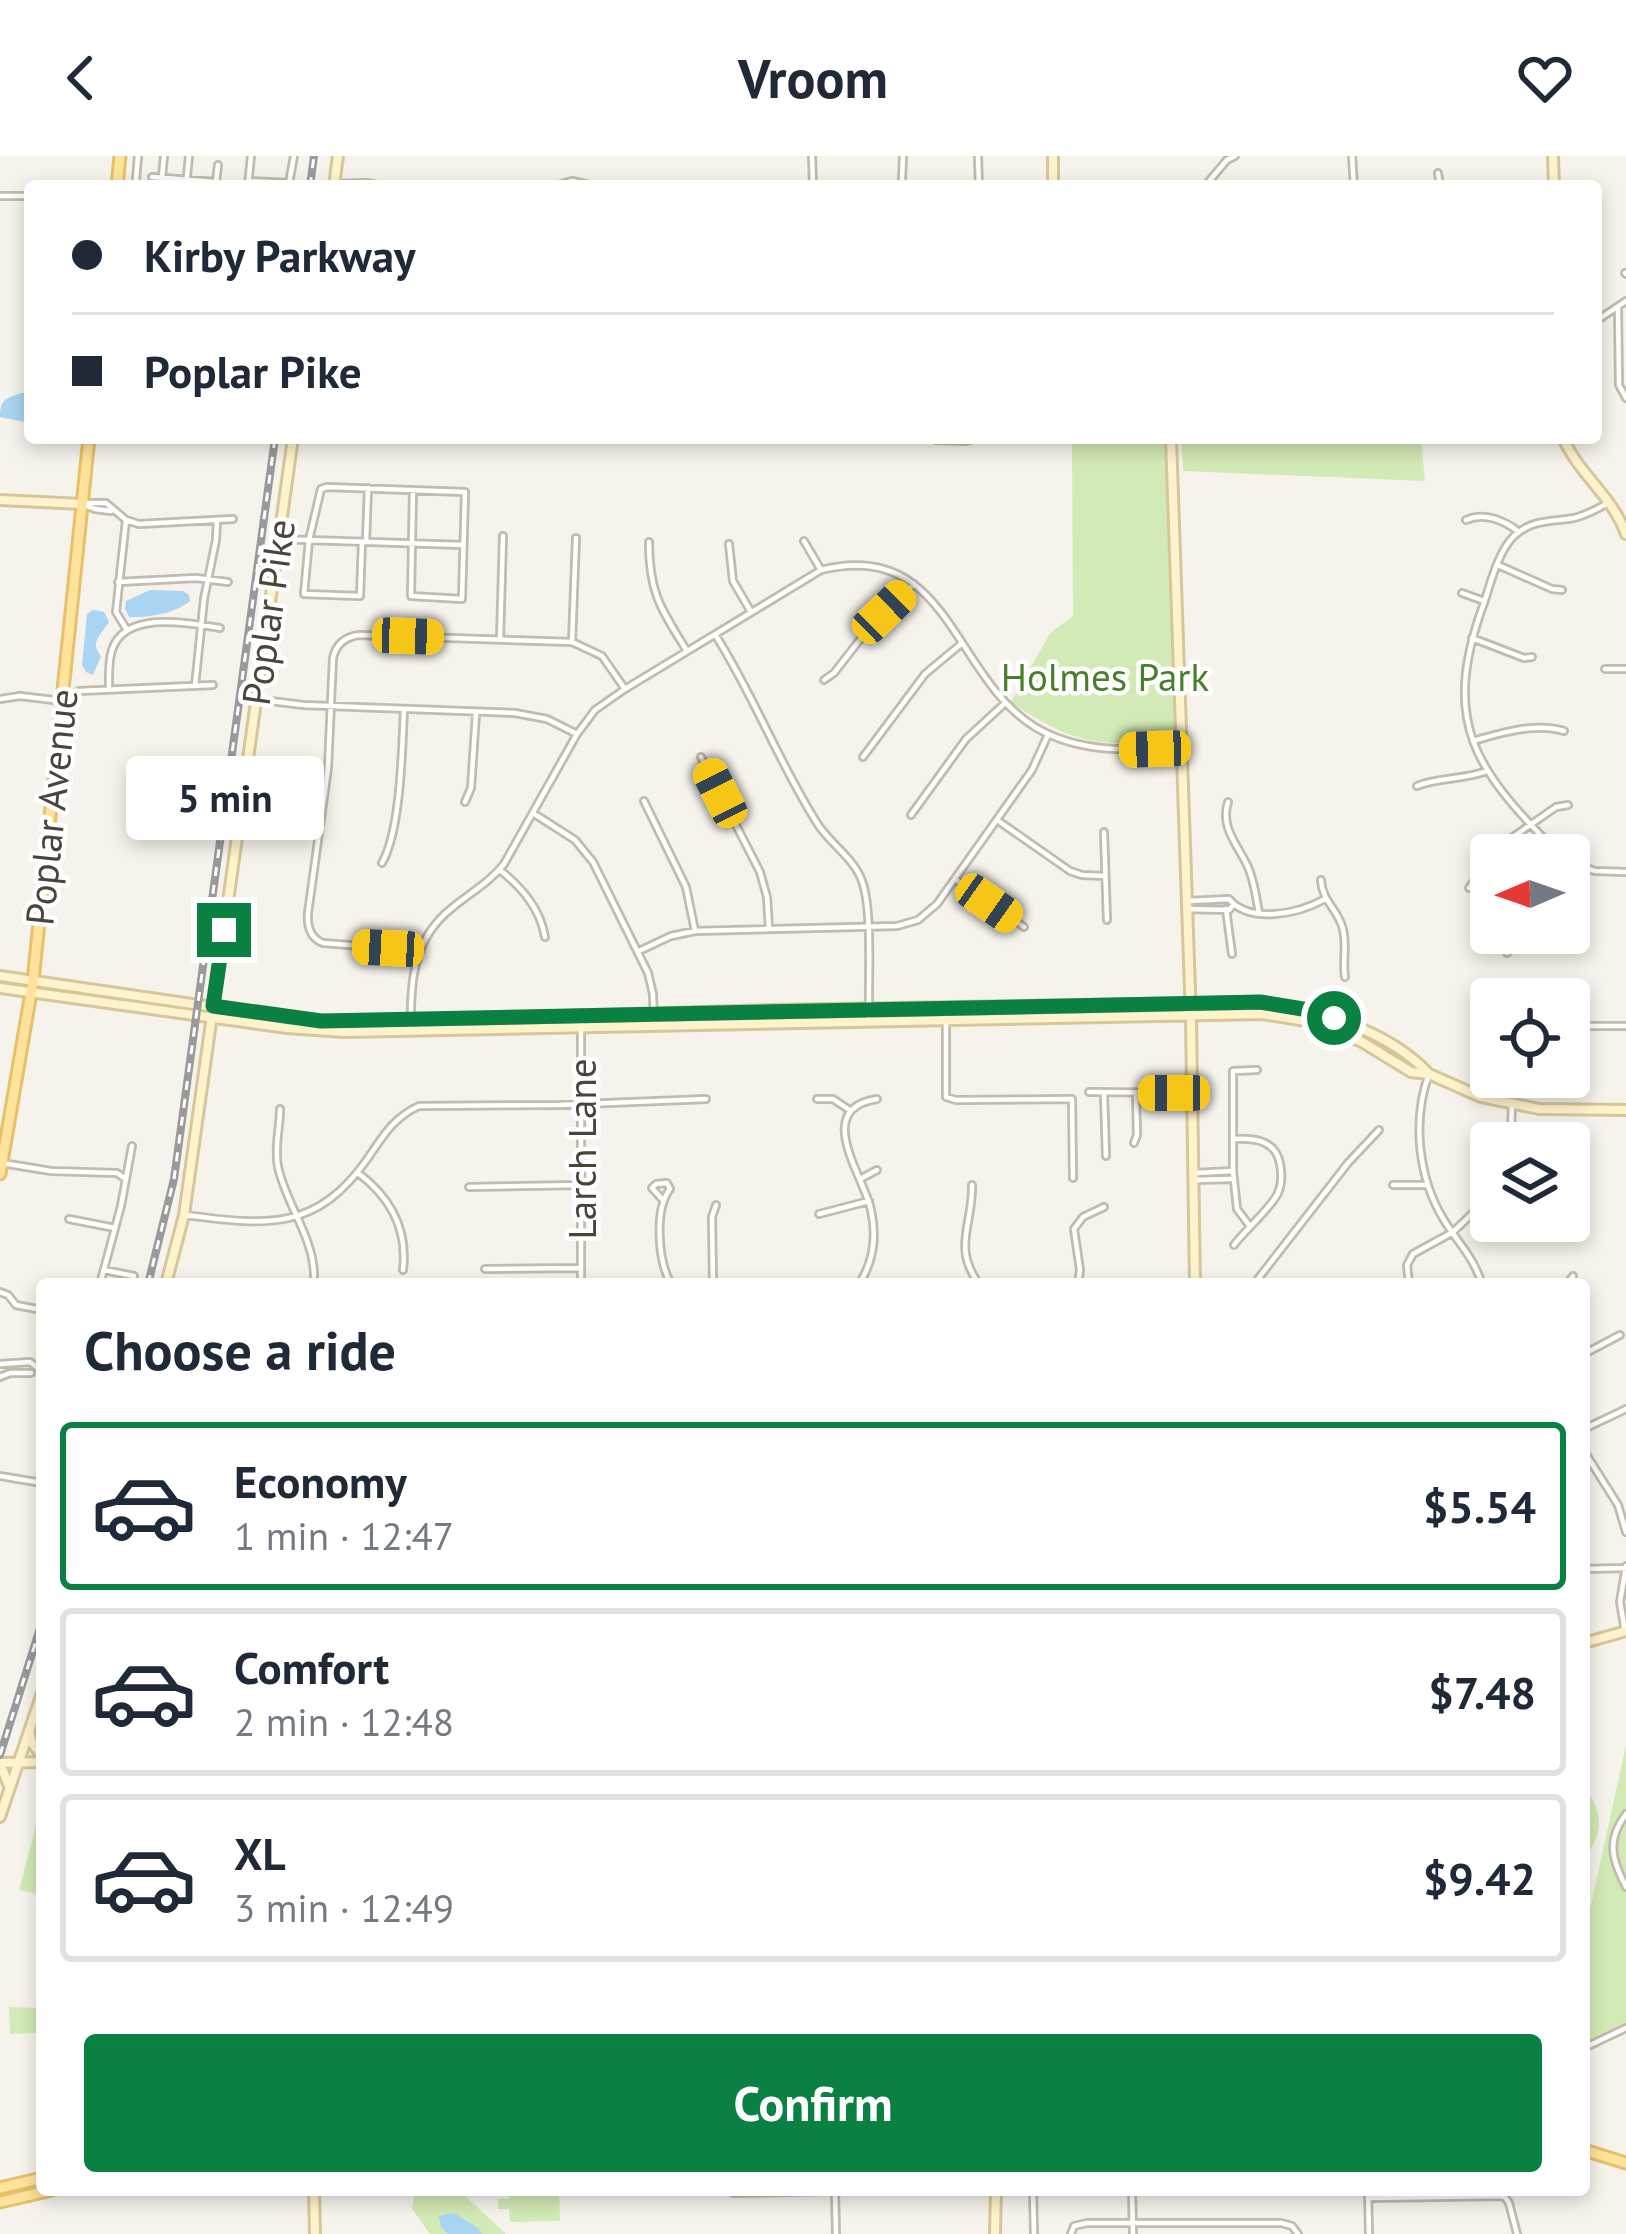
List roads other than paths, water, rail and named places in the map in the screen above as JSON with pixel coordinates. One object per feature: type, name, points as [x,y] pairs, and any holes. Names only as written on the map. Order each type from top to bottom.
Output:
[{"type":"main road","name":"Poplar Avenue","points":[[1,1168],[32,987],[88,444]]},
{"type":"main road","name":"Poplar Pike","points":[[168,1278],[184,1215],[292,444]]},
{"type":"main road","points":[[1171,444],[1191,1003],[1194,1278]]},
{"type":"main road","points":[[1566,444],[1610,502],[1626,534]]},
{"type":"main road","points":[[0,500],[82,504]]},
{"type":"main road","points":[[0,976],[32,987]]},
{"type":"main road","points":[[0,988],[32,987],[321,1031],[654,1026],[869,1014]]},
{"type":"main road","points":[[946,1013],[1260,1002],[1334,1018],[1417,1061],[1429,1074]]},
{"type":"main road","points":[[213,1012],[321,1021],[654,1013],[1262,1014],[1312,1022],[1362,1042],[1411,1072],[1429,1074],[1480,1096],[1579,1111],[1626,1110]]},
{"type":"main road","points":[[1590,1640],[1626,1631]]},
{"type":"main road","points":[[0,1817],[36,1710]]},
{"type":"main road","points":[[29,1730],[36,1749]]},
{"type":"main road","points":[[9,1787],[0,1763],[36,1760]]},
{"type":"main road","points":[[1590,2152],[1626,2163]]},
{"type":"main road","points":[[0,2188],[36,2179]]},
{"type":"main road","points":[[0,2202],[36,2194]]},
{"type":"main road","points":[[314,2196],[315,2234]]},
{"type":"main road","points":[[995,2196],[995,2234]]},
{"type":"street","points":[[161,177],[164,156]]},
{"type":"street","points":[[1210,180],[1235,156]]},
{"type":"street","points":[[215,180],[218,165]]},
{"type":"street","points":[[1438,173],[1439,180]]},
{"type":"street","points":[[152,177],[174,180]]},
{"type":"street","points":[[1602,317],[1626,301]]},
{"type":"street","points":[[1618,308],[1619,385],[1625,397]]},
{"type":"street","points":[[368,488],[360,596],[304,594],[316,500],[324,488],[368,488],[465,492],[462,599],[411,596],[413,490]]},
{"type":"street","points":[[82,504],[102,502],[139,524],[233,519]]},
{"type":"street","points":[[1540,834],[1486,771],[1473,741],[1464,686],[1472,638],[1498,565],[1519,532],[1545,520],[1578,517],[1610,502]]},
{"type":"street","points":[[1466,520],[1484,516],[1519,532]]},
{"type":"street","points":[[126,520],[116,612],[127,630]]},
{"type":"street","points":[[195,686],[217,520]]},
{"type":"street","points":[[500,640],[503,536]]},
{"type":"street","points":[[572,642],[576,538]]},
{"type":"street","points":[[277,539],[463,545]]},
{"type":"street","points":[[804,541],[820,570]]},
{"type":"street","points":[[650,542],[653,590],[687,651]]},
{"type":"street","points":[[729,544],[733,581],[751,612]]},
{"type":"street","points":[[1498,565],[1562,590]]},
{"type":"street","points":[[411,1031],[411,982],[418,953],[442,916],[500,870],[595,710],[820,570],[870,566],[914,583],[939,607],[1005,703],[1048,734],[1105,750],[1180,748]]},
{"type":"street","points":[[118,582],[228,582]]},
{"type":"street","points":[[824,680],[914,583]]},
{"type":"street","points":[[1462,593],[1484,601]]},
{"type":"street","points":[[109,690],[112,650],[127,630],[167,622],[220,628]]},
{"type":"street","points":[[418,953],[329,945],[315,939],[309,929],[328,768],[333,658],[340,643],[359,634],[572,642],[602,656],[625,688]]},
{"type":"street","points":[[715,634],[818,826],[859,874],[866,896],[869,1014]]},
{"type":"street","points":[[1472,638],[1532,657]]},
{"type":"street","points":[[863,757],[917,684],[962,643]]},
{"type":"street","points":[[1605,669],[1626,669]]},
{"type":"street","points":[[65,674],[80,691]]},
{"type":"street","points":[[0,699],[20,696],[62,701],[80,691],[213,685]]},
{"type":"street","points":[[256,699],[531,715],[577,734]]},
{"type":"street","points":[[911,815],[972,732],[1005,703]]},
{"type":"street","points":[[382,863],[390,844],[404,709]]},
{"type":"street","points":[[465,802],[472,781],[476,712]]},
{"type":"street","points":[[1473,741],[1517,731],[1564,731]]},
{"type":"street","points":[[639,951],[694,931],[902,926],[918,920],[937,904],[1032,770],[1048,734]]},
{"type":"street","points":[[701,757],[763,880],[769,929]]},
{"type":"street","points":[[1418,786],[1486,771]]},
{"type":"street","points":[[644,802],[686,887],[694,931]]},
{"type":"street","points":[[1228,802],[1228,830],[1247,864],[1258,913]]},
{"type":"street","points":[[1469,888],[1492,854],[1556,807],[1568,805]]},
{"type":"street","points":[[534,814],[583,848],[651,980],[654,1026]]},
{"type":"street","points":[[997,820],[1070,871],[1105,876]]},
{"type":"street","points":[[1104,832],[1107,920]]},
{"type":"street","points":[[500,870],[534,905],[545,937]]},
{"type":"street","points":[[1590,870],[1626,872]]},
{"type":"street","points":[[955,879],[1024,927]]},
{"type":"street","points":[[1321,880],[1325,899],[1342,925],[1345,977]]},
{"type":"street","points":[[1187,905],[1289,913],[1325,899]]},
{"type":"street","points":[[1229,907],[1232,954]]},
{"type":"street","points":[[946,1013],[944,1090],[948,1099],[1072,1099],[1073,1178]]},
{"type":"street","name":"Larch Lane","points":[[581,1015],[581,1278]]},
{"type":"street","points":[[1590,1026],[1626,1026]]},
{"type":"street","points":[[1249,1225],[1237,1209],[1233,1175],[1233,1071],[1257,1070]]},
{"type":"street","points":[[1429,1074],[1420,1108],[1427,1185],[1470,1253],[1480,1278]]},
{"type":"street","points":[[1089,1092],[1193,1093]]},
{"type":"street","points":[[1104,1093],[1106,1156]]},
{"type":"street","points":[[1133,1143],[1136,1093]]},
{"type":"street","points":[[184,1215],[267,1223],[330,1201],[358,1173],[391,1125],[419,1106],[706,1099]]},
{"type":"street","points":[[818,1099],[836,1101],[851,1111]]},
{"type":"street","points":[[863,1278],[874,1246],[874,1226],[846,1142],[845,1125],[862,1102],[877,1099]]},
{"type":"street","points":[[1511,1122],[1512,1104]]},
{"type":"street","points":[[280,1109],[277,1160],[313,1260],[314,1276]]},
{"type":"street","points":[[1259,1278],[1379,1130]]},
{"type":"street","points":[[1233,1140],[1266,1142],[1278,1154],[1282,1174],[1280,1189],[1269,1206],[1234,1245]]},
{"type":"street","points":[[102,1278],[132,1146]]},
{"type":"street","points":[[1,1168],[117,1173],[124,1178]]},
{"type":"street","points":[[860,1179],[878,1170]]},
{"type":"street","points":[[358,1173],[392,1208],[403,1246],[403,1270]]},
{"type":"street","points":[[1195,1176],[1233,1175]]},
{"type":"street","points":[[469,1187],[580,1185]]},
{"type":"street","points":[[972,1185],[964,1250],[974,1278]]},
{"type":"street","points":[[1393,1185],[1427,1185]]},
{"type":"street","points":[[662,1199],[660,1259],[668,1278]]},
{"type":"street","points":[[819,1214],[869,1201]]},
{"type":"street","points":[[713,1278],[716,1205]]},
{"type":"street","points":[[1079,1278],[1075,1227],[1083,1217],[1104,1208]]},
{"type":"street","points":[[1407,1278],[1411,1256],[1453,1232],[1470,1215]]},
{"type":"street","points":[[69,1219],[115,1228]]},
{"type":"street","points":[[485,1270],[581,1268]]},
{"type":"street","points":[[104,1270],[134,1276]]},
{"type":"street","points":[[0,1292],[16,1305],[36,1309]]},
{"type":"street","points":[[1590,1351],[1619,1335]]},
{"type":"street","points":[[0,1364],[30,1362],[36,1366]]},
{"type":"street","points":[[9,1363],[10,1373]]},
{"type":"street","points":[[0,1377],[31,1373]]},
{"type":"street","points":[[1590,1426],[1626,1409]]},
{"type":"street","points":[[1590,1461],[1618,1505],[1626,1532]]},
{"type":"street","points":[[0,1476],[36,1482]]},
{"type":"street","points":[[1618,1505],[1626,1500]]},
{"type":"street","points":[[1590,1567],[1626,1567],[1621,1602],[1626,1631]]},
{"type":"street","points":[[1626,1814],[1614,1830],[1613,1850],[1626,1887]]},
{"type":"street","points":[[1590,2045],[1626,2028]]},
{"type":"street","points":[[836,2196],[836,2234]]},
{"type":"street","points":[[1033,2196],[1034,2234]]},
{"type":"street","points":[[1132,2196],[1132,2234]]},
{"type":"street","points":[[1368,2196],[1369,2234]]},
{"type":"street","points":[[1437,2196],[1506,2198],[1516,2234]]},
{"type":"street","points":[[1071,2234],[1080,2223],[1281,2223],[1298,2234]]},
{"type":"water","points":[[24,393],[24,422],[0,417],[1,407],[11,396]]},
{"type":"water","points":[[150,590],[183,591],[190,601],[161,614],[129,617],[126,601]]},
{"type":"water","points":[[104,612],[109,622],[96,643],[101,656],[93,675],[82,665],[87,614]]},
{"type":"water","points":[[454,2213],[482,2234],[448,2234],[439,2216]]},
{"type":"railway","points":[[311,180],[314,156]]},
{"type":"railway","points":[[149,1278],[174,1179],[274,444]]},
{"type":"railway","points":[[0,1755],[36,1641]]},
{"type":"park label","name":"Holmes Park","points":[[1105,676]]}]
